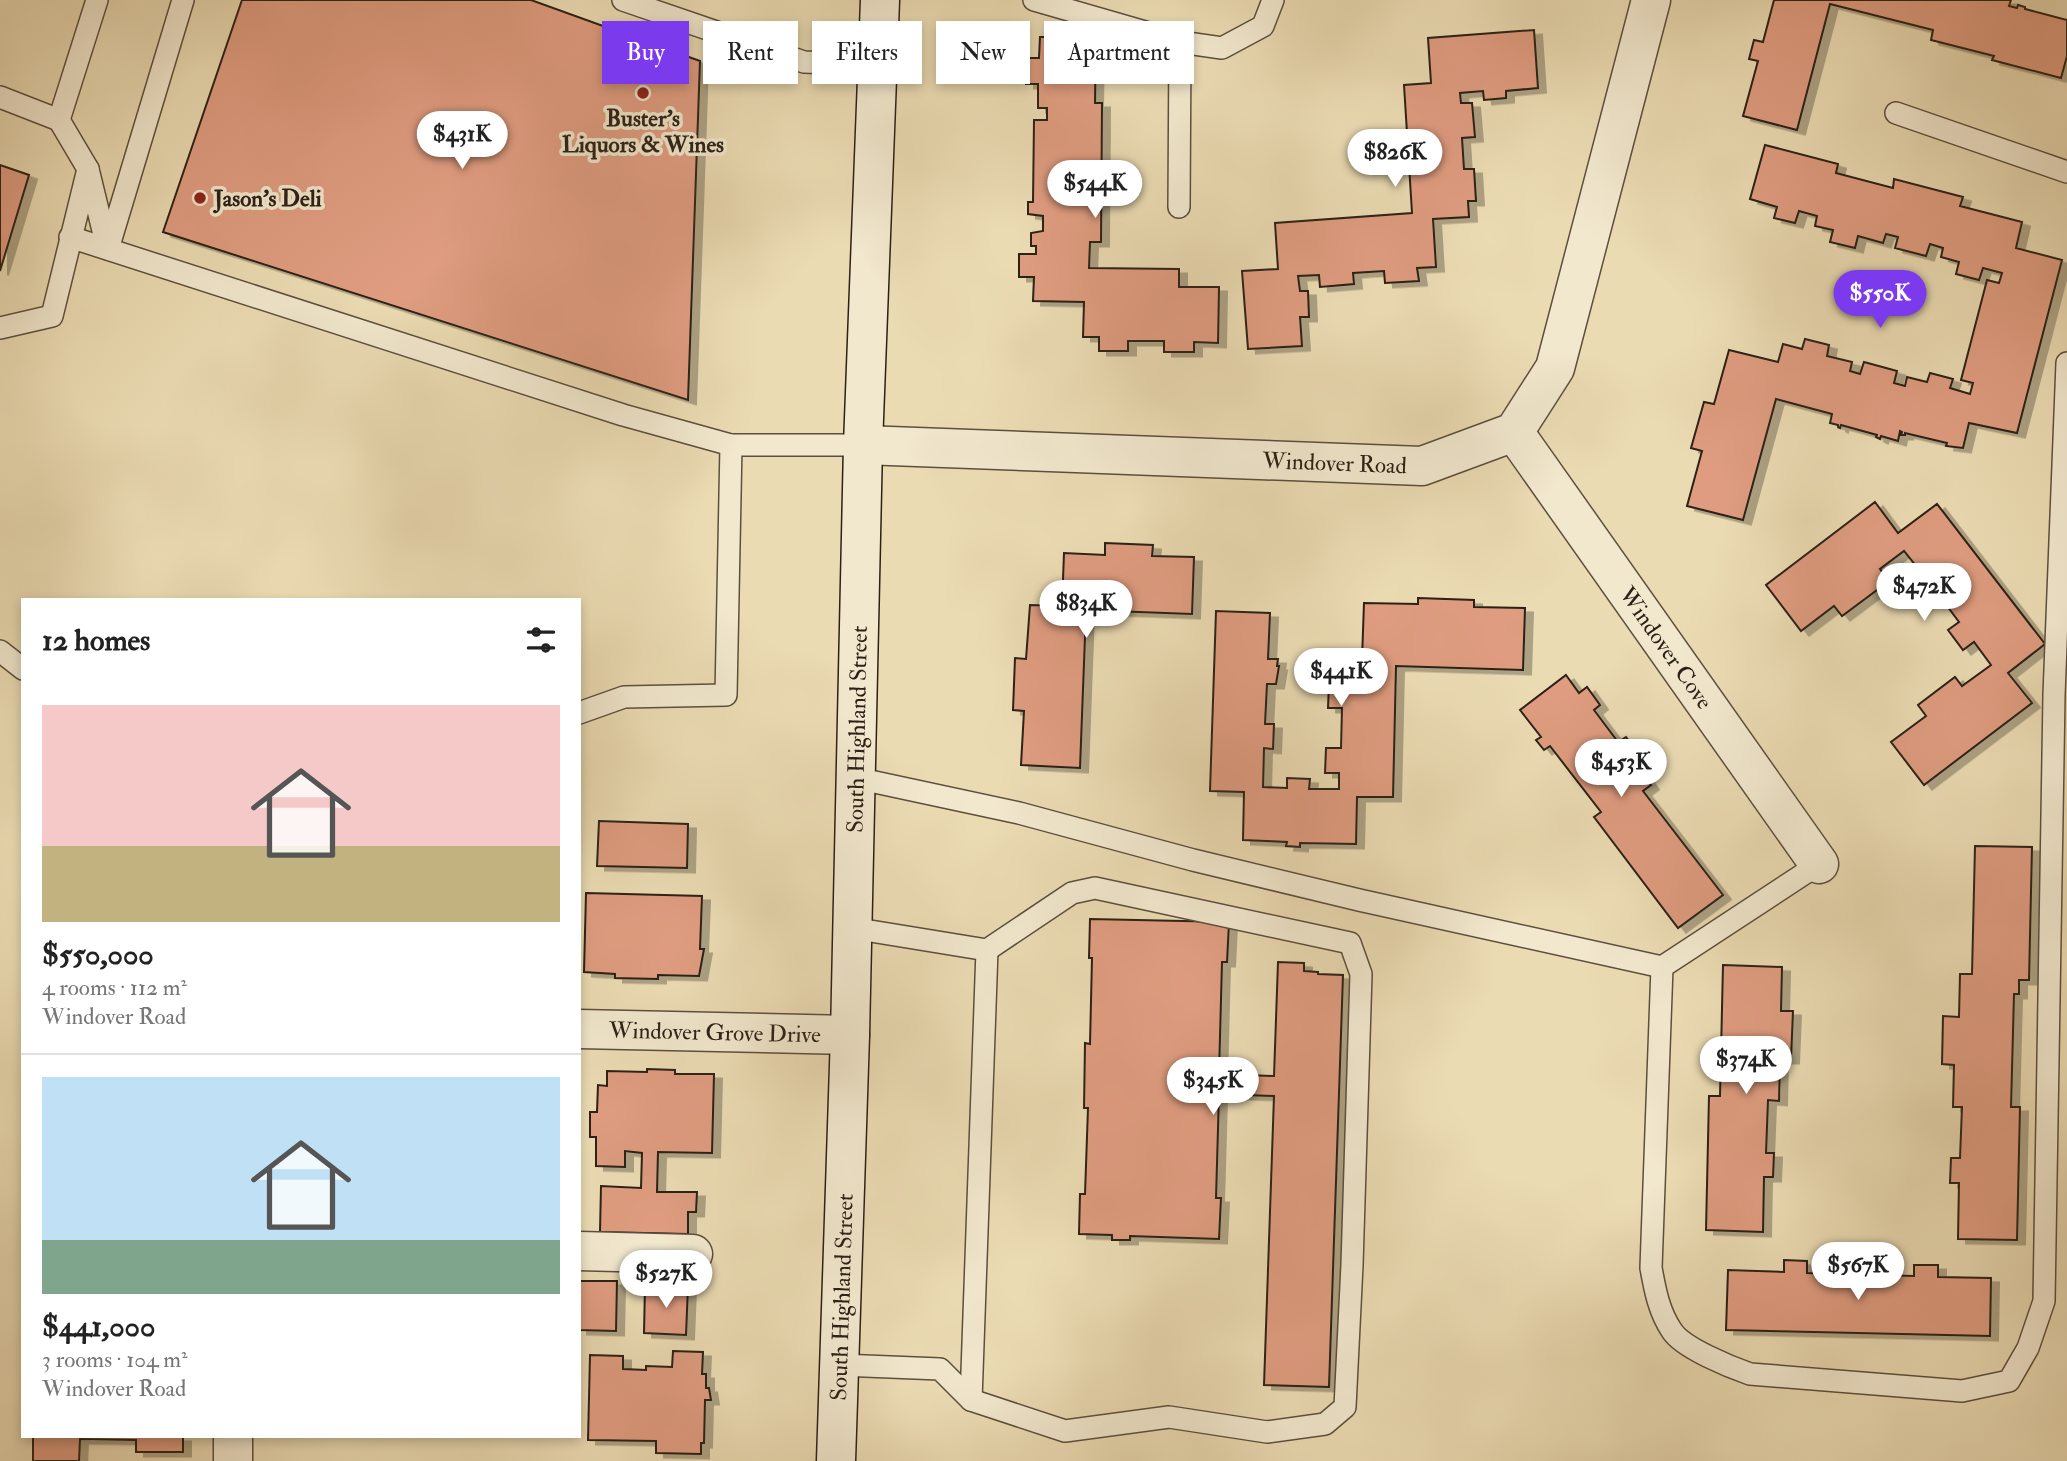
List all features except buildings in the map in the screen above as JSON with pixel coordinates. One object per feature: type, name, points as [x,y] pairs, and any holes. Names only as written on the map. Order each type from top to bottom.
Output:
[{"type":"street","name":"South Highland Street","points":[[879,21],[880,0]]},
{"type":"street","points":[[1514,432],[1555,368],[1651,0]]},
{"type":"street","name":"South Highland Street","points":[[836,1461],[850,1035],[863,445],[877,84]]},
{"type":"street","name":"Windover Road","points":[[863,445],[1422,466],[1514,432]]},
{"type":"street","name":"Windover Cove","points":[[1514,432],[1819,864]]},
{"type":"street","name":"Windover Grove Drive","points":[[581,1029],[850,1035]]},
{"type":"street","points":[[581,1251],[693,1254]]},
{"type":"street","points":[[233,1438],[233,1461]]},
{"type":"lane","points":[[59,120],[97,0]]},
{"type":"lane","points":[[108,249],[183,0]]},
{"type":"lane","points":[[623,0],[804,62],[812,62]]},
{"type":"lane","points":[[1034,0],[1105,21]]},
{"type":"lane","points":[[1194,45],[1222,48],[1263,26],[1273,0]]},
{"type":"lane","points":[[1179,207],[1180,84]]},
{"type":"lane","points":[[0,97],[59,120],[88,169],[108,249]]},
{"type":"lane","points":[[1896,113],[2067,172]]},
{"type":"lane","points":[[0,327],[51,316],[88,169]]},
{"type":"lane","points":[[70,237],[623,415],[731,445],[863,445]]},
{"type":"lane","points":[[1662,967],[1651,1268],[1658,1303],[1673,1334],[1717,1363],[1749,1374],[1962,1391],[2009,1381],[2028,1348],[2044,1301],[2054,709],[2067,363]]},
{"type":"lane","points":[[581,712],[624,697],[726,695],[731,445]]},
{"type":"lane","points":[[0,651],[21,667]]},
{"type":"lane","points":[[856,778],[1019,813],[1193,860],[1346,897],[1662,967],[1819,864]]},
{"type":"lane","points":[[840,1365],[940,1368],[971,1400],[1065,1431],[1169,1417],[1266,1432],[1325,1424],[1345,1407],[1361,974],[1350,943],[1095,888],[1072,893],[987,950],[852,928]]},
{"type":"lane","points":[[971,1400],[987,950]]},
{"type":"place","name":"Buster's Liquors & Wines","points":[[643,93]]},
{"type":"place","name":"Jason's Deli","points":[[200,198]]}]
